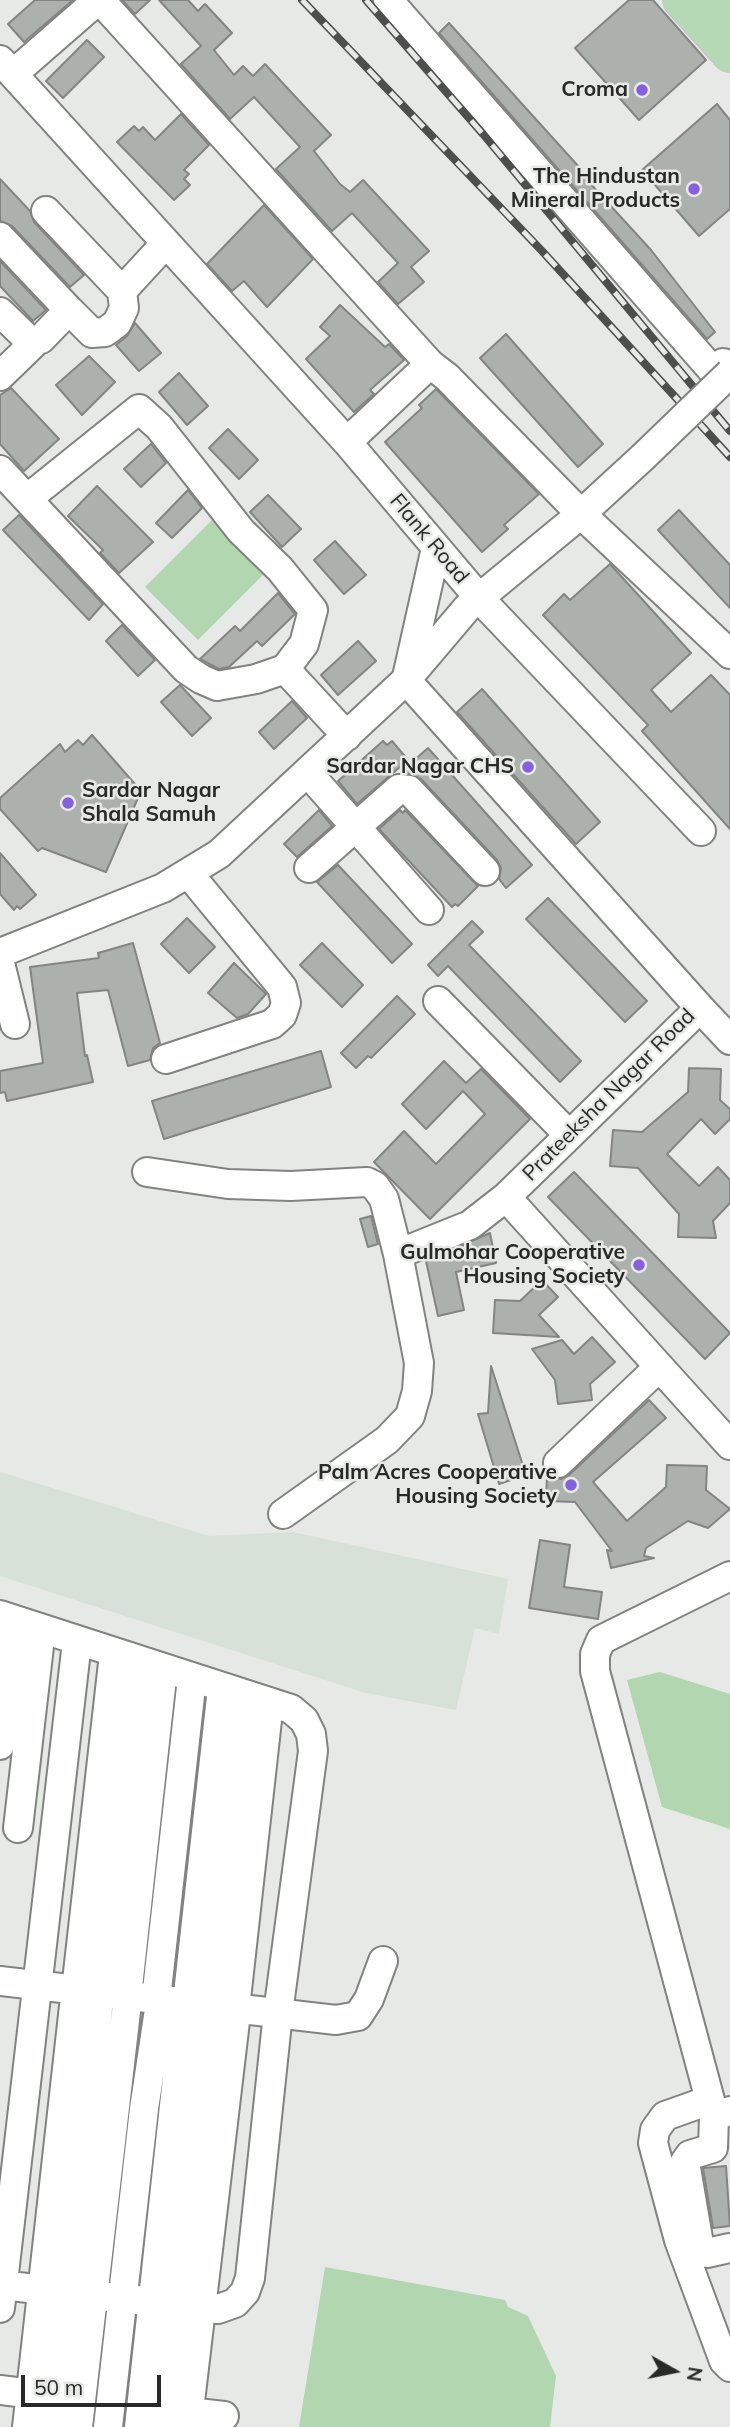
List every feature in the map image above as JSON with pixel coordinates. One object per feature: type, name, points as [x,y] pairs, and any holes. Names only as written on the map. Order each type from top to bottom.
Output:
[{"type":"main road","points":[[681,0],[730,54]]},
{"type":"main road","points":[[715,0],[730,17]]},
{"type":"street","points":[[7,67],[99,0],[430,364],[447,377],[581,514],[730,654]]},
{"type":"street","points":[[388,0],[713,372],[723,363],[730,365]]},
{"type":"street","points":[[426,36],[698,345],[712,353],[730,356]]},
{"type":"street","name":"Flank Road","points":[[0,953],[163,888],[219,854],[406,680],[473,603],[436,548],[347,442],[7,67]]},
{"type":"street","points":[[0,237],[92,333],[105,332],[117,323],[124,308],[122,290],[46,211]]},
{"type":"street","points":[[122,290],[166,243]]},
{"type":"street","points":[[40,339],[69,310]]},
{"type":"street","points":[[0,312],[33,344],[0,376]]},
{"type":"street","points":[[347,442],[430,364]]},
{"type":"street","points":[[424,602],[473,603],[581,514],[730,373]]},
{"type":"street","points":[[0,470],[27,499],[186,669],[201,679],[217,686],[236,684],[285,668],[304,644],[313,610],[281,569],[241,531],[159,427],[139,409],[27,499]]},
{"type":"street","points":[[406,680],[436,548]]},
{"type":"street","points":[[473,603],[701,831]]},
{"type":"street","points":[[285,668],[347,736]]},
{"type":"street","name":"Prateeksha Nagar Road","points":[[406,680],[700,1008],[506,1197],[730,1446]]},
{"type":"street","points":[[307,773],[429,910]]},
{"type":"street","points":[[309,868],[391,792],[399,789],[409,790],[485,872]]},
{"type":"street","points":[[166,1059],[272,1024],[282,1015],[286,1003],[282,987],[189,874]]},
{"type":"street","points":[[0,963],[15,1024]]},
{"type":"street","points":[[438,1001],[569,1135]]},
{"type":"street","points":[[700,1008],[730,1040]]},
{"type":"street","points":[[148,1172],[228,1184],[292,1186],[367,1182],[375,1186],[384,1199],[398,1254],[419,1363],[417,1391],[410,1416],[387,1440],[283,1514]]},
{"type":"street","points":[[398,1254],[470,1225],[506,1197]]},
{"type":"street","points":[[558,1463],[659,1367]]},
{"type":"street","points":[[730,1576],[601,1640],[594,1654],[595,1671],[710,2100],[665,2116],[655,2130],[653,2143],[679,2240],[724,2361],[730,2367]]},
{"type":"street","points":[[66,1740],[29,1736],[0,1737],[7,1617],[77,1642],[291,1709],[304,1720],[311,1734],[313,1751],[278,2013],[250,2278],[245,2292],[235,2303],[218,2309],[68,2293],[1,2293],[12,2094],[38,1986],[55,1833],[66,1740],[77,1642]]},
{"type":"street","points":[[41,1629],[29,1736],[9,1827],[55,1833]]},
{"type":"street","points":[[53,2427],[62,2404],[68,2293],[139,1661]]},
{"type":"street","points":[[62,2404],[68,2293],[139,1661]]},
{"type":"street","points":[[164,2418],[199,2115],[197,2010],[167,1898],[192,1678]]},
{"type":"street","points":[[164,2418],[199,2115],[197,2010],[222,1904],[246,1695]]},
{"type":"street","points":[[109,2415],[144,2109],[197,2010],[222,1904],[246,1695]]},
{"type":"street","points":[[59,1799],[303,1827]]},
{"type":"street","points":[[49,1886],[291,1912]]},
{"type":"street","points":[[0,1981],[38,1986],[101,2001],[197,2010],[278,2013],[336,2020],[358,2016],[369,1999],[383,1961]]},
{"type":"street","points":[[12,2094],[89,2102]]},
{"type":"street","points":[[144,2109],[266,2122]]},
{"type":"street","points":[[730,2111],[714,2116],[713,2148],[690,2155],[685,2162],[700,2250],[707,2253],[730,2248]]},
{"type":"street","points":[[7,2185],[79,2193]]},
{"type":"street","points":[[134,2199],[256,2214]]},
{"type":"street","points":[[0,2390],[109,2415],[164,2418],[224,2416]]},
{"type":"street","points":[[27,2427],[62,2404]]},
{"type":"shaded area","points":[[0,1472],[209,1536],[293,1532],[508,1579],[499,1634],[475,1628],[456,1710],[366,1693],[0,1576]]},
{"type":"green space","points":[[217,515],[270,568],[198,640],[145,587]]},
{"type":"green space","points":[[660,1672],[730,1694],[730,1829],[662,1807],[627,1680]]},
{"type":"green space","points":[[325,2267],[505,2300],[508,2307],[528,2316],[556,2376],[550,2427],[299,2427]]},
{"type":"building","points":[[35,0],[73,0],[24,42],[8,24]]},
{"type":"building","points":[[122,0],[150,0],[135,14]]},
{"type":"building","points":[[159,0],[188,0],[198,11],[205,4],[232,33],[214,50],[234,75],[243,66],[253,76],[265,64],[331,135],[314,151],[340,184],[350,192],[363,180],[429,251],[411,267],[424,282],[398,304],[378,282],[398,263],[352,213],[332,231],[276,169],[300,147],[254,97],[230,119],[181,64],[201,46]]},
{"type":"building","name":"Croma","points":[[629,0],[653,0],[706,60],[639,120],[575,48]]},
{"type":"building","points":[[449,23],[651,250],[715,332],[707,339],[439,33]]},
{"type":"building","points":[[87,40],[104,57],[63,98],[46,81]]},
{"type":"building","name":"The Hindustan Mineral Products","points":[[717,104],[730,120],[730,209],[699,236],[642,170]]},
{"type":"building","points":[[181,114],[209,145],[184,170],[189,174],[184,179],[190,185],[174,200],[117,142],[134,126],[139,131],[143,127],[155,140]]},
{"type":"building","points":[[0,179],[30,211],[34,222],[84,275],[70,287],[12,226],[0,221]]},
{"type":"building","points":[[264,205],[313,259],[267,307],[244,281],[232,291],[207,264]]},
{"type":"building","points":[[0,261],[46,310],[33,321],[0,286]]},
{"type":"building","points":[[340,305],[385,347],[389,344],[404,360],[370,390],[374,394],[354,412],[306,359],[330,336],[320,327]]},
{"type":"building","points":[[135,323],[161,353],[139,371],[116,345],[127,336]]},
{"type":"building","points":[[506,334],[603,444],[578,467],[480,358]]},
{"type":"building","points":[[89,356],[115,382],[82,415],[56,385]]},
{"type":"building","points":[[179,373],[208,406],[187,425],[159,392]]},
{"type":"building","points":[[11,388],[59,439],[24,471],[0,444],[0,395]]},
{"type":"building","points":[[436,389],[539,494],[504,525],[508,529],[482,552],[385,442],[422,408],[419,405]]},
{"type":"building","points":[[228,429],[258,460],[239,479],[209,448]]},
{"type":"building","points":[[151,444],[166,463],[141,487],[124,469]]},
{"type":"building","points":[[97,486],[153,542],[119,573],[100,553],[103,550],[68,516]]},
{"type":"building","points":[[188,490],[202,508],[172,538],[156,523]]},
{"type":"building","points":[[268,495],[301,529],[282,547],[250,512]]},
{"type":"building","points":[[679,510],[730,565],[730,608],[658,530]]},
{"type":"building","points":[[19,515],[103,604],[89,620],[3,530]]},
{"type":"building","points":[[335,541],[366,575],[344,594],[314,560]]},
{"type":"building","points":[[610,564],[691,653],[651,690],[671,712],[711,675],[730,695],[730,829],[642,731],[648,725],[543,615],[564,594],[570,600]]},
{"type":"building","points":[[278,593],[295,614],[262,646],[257,641],[229,667],[219,669],[200,659],[235,626],[240,631]]},
{"type":"building","points":[[122,625],[155,660],[138,676],[106,641]]},
{"type":"building","points":[[358,641],[376,661],[338,695],[321,675]]},
{"type":"building","points":[[180,685],[211,718],[192,736],[161,702]]},
{"type":"building","name":"Sardar Nagar CHS","points":[[482,689],[600,822],[576,844],[457,712]]},
{"type":"building","points":[[292,701],[307,718],[274,749],[259,732]]},
{"type":"building","name":"Sardar Nagar Shala Samuh","points":[[92,735],[141,791],[106,872],[42,848],[38,851],[0,809],[0,798],[60,744],[65,752],[78,740],[83,745]]},
{"type":"building","points":[[383,741],[387,745],[392,741],[408,760],[357,804],[338,781]]},
{"type":"building","points":[[428,748],[532,865],[506,888],[499,879],[501,868],[497,860],[421,779],[402,771]]},
{"type":"building","points":[[319,810],[332,826],[297,857],[284,844]]},
{"type":"building","points":[[400,810],[403,813],[405,810],[478,886],[458,906],[455,904],[452,907],[379,829]]},
{"type":"building","points":[[0,853],[36,895],[20,909],[17,906],[14,910],[0,894]]},
{"type":"building","points":[[338,865],[412,944],[392,963],[317,882]]},
{"type":"building","points":[[548,898],[647,1001],[625,1022],[526,919]]},
{"type":"building","points":[[187,918],[215,947],[189,973],[161,944]]},
{"type":"building","points":[[472,921],[483,932],[469,945],[581,1061],[560,1082],[448,966],[438,976],[428,965]]},
{"type":"building","points":[[133,943],[160,1043],[153,1048],[150,1060],[128,1066],[108,990],[77,993],[85,1056],[87,1055],[93,1082],[7,1101],[5,1092],[0,1093],[0,1071],[43,1063],[30,967],[99,958],[98,953]]},
{"type":"building","points":[[322,943],[363,985],[342,1007],[300,965]]},
{"type":"building","points":[[234,963],[266,994],[248,1014],[237,1018],[208,993]]},
{"type":"building","points":[[397,996],[415,1014],[371,1058],[368,1056],[356,1068],[341,1053]]},
{"type":"building","points":[[321,1051],[331,1087],[164,1139],[152,1101]]},
{"type":"building","points":[[444,1061],[466,1083],[481,1069],[530,1119],[430,1219],[374,1162],[404,1131],[436,1164],[485,1114],[463,1091],[426,1129],[402,1104]]},
{"type":"building","points":[[689,1068],[721,1069],[720,1100],[730,1109],[730,1119],[715,1134],[701,1119],[667,1154],[699,1186],[718,1167],[730,1180],[730,1203],[713,1221],[716,1238],[678,1237],[679,1214],[638,1168],[610,1166],[613,1130],[642,1132],[688,1092]]},
{"type":"building","name":"Gulmohar Cooperative Housing Society","points":[[574,1172],[730,1333],[705,1359],[548,1197]]},
{"type":"building","points":[[371,1216],[378,1244],[368,1247],[360,1219]]},
{"type":"building","points":[[490,1233],[496,1263],[456,1272],[464,1310],[438,1316],[426,1261]]},
{"type":"building","points":[[542,1280],[558,1297],[539,1315],[559,1337],[493,1333],[495,1300],[520,1301]]},
{"type":"building","points":[[592,1337],[615,1362],[590,1384],[592,1400],[558,1404],[555,1380],[532,1349],[562,1340],[574,1354]]},
{"type":"building","points":[[491,1366],[526,1475],[499,1484],[478,1414],[488,1413]]},
{"type":"building","name":"Palm Acres Cooperative Housing Society","points":[[649,1400],[666,1418],[593,1482],[627,1521],[666,1487],[667,1465],[707,1466],[706,1490],[730,1509],[708,1528],[688,1521],[646,1548],[644,1556],[654,1558],[611,1568],[607,1550],[612,1551],[575,1502],[546,1501],[547,1475],[561,1479],[569,1475]]},
{"type":"building","points":[[540,1540],[570,1545],[564,1587],[602,1592],[598,1619],[529,1608]]},
{"type":"building","points":[[726,2166],[730,2226],[713,2228],[703,2168]]},
{"type":"railway","points":[[302,0],[542,251],[730,457]]},
{"type":"railway","points":[[366,0],[483,134],[730,431]]},
{"type":"place","name":"Croma","points":[[642,90]]},
{"type":"place","name":"The Hindustan Mineral Products","points":[[694,189]]},
{"type":"place","name":"Sardar Nagar CHS","points":[[528,767]]},
{"type":"place","name":"Sardar Nagar Shala Samuh","points":[[68,803]]},
{"type":"place","name":"Gulmohar Cooperative Housing Society","points":[[639,1265]]},
{"type":"place","name":"Palm Acres Cooperative Housing Society","points":[[571,1485]]}]
